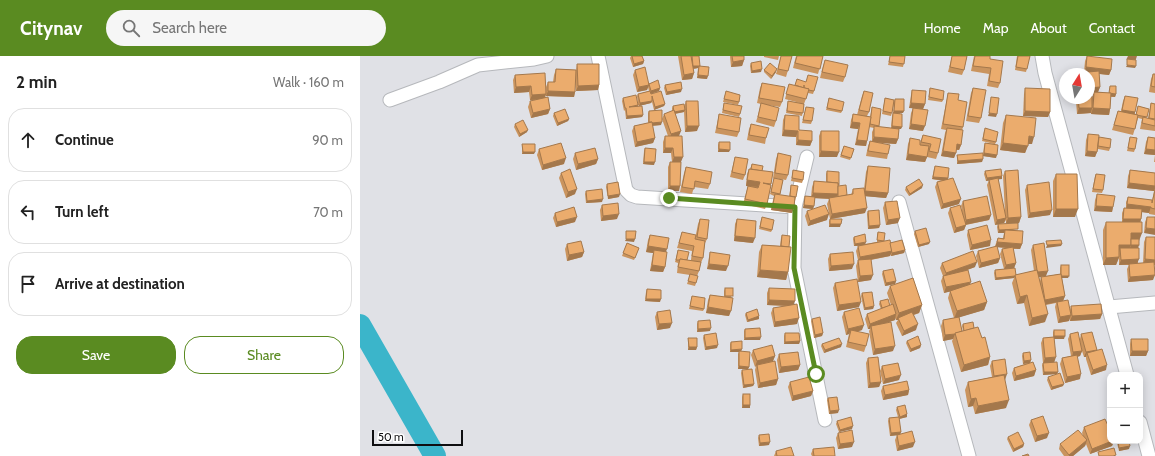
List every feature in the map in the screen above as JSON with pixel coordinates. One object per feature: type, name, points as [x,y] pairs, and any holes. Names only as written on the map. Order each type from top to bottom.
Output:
[{"type":"street","points":[[390,100],[439,82],[478,65],[511,59],[534,59],[547,56]]},
{"type":"street","points":[[598,56],[626,190],[631,195],[795,207]]},
{"type":"street","points":[[1042,56],[1045,73],[1126,372]]},
{"type":"street","points":[[807,157],[795,207],[794,268],[825,420]]},
{"type":"street","points":[[899,202],[969,456]]},
{"type":"street","points":[[1109,307],[1155,303]]},
{"type":"street","points":[[1143,433],[1149,456]]},
{"type":"building","points":[[632,56],[642,56],[644,61],[634,64]]},
{"type":"building","points":[[681,56],[691,56],[694,73],[684,75]]},
{"type":"building","points":[[692,56],[699,56],[700,66],[693,66]]},
{"type":"building","points":[[732,56],[744,56],[744,60],[733,62]]},
{"type":"building","points":[[781,56],[792,56],[788,71],[778,69]]},
{"type":"building","points":[[797,56],[823,56],[820,69],[795,63]]},
{"type":"building","points":[[890,56],[905,56],[904,64],[889,62]]},
{"type":"building","points":[[952,56],[967,56],[964,70],[950,67]]},
{"type":"building","points":[[975,56],[990,56],[990,59],[1003,61],[1000,83],[989,81],[991,68],[973,66]]},
{"type":"building","points":[[1018,56],[1030,56],[1027,69],[1016,67]]},
{"type":"building","points":[[1087,56],[1112,59],[1111,70],[1086,67]]},
{"type":"building","points":[[1127,59],[1136,60],[1136,66],[1127,65]]},
{"type":"building","points":[[825,60],[848,65],[845,77],[822,72]]},
{"type":"building","points":[[761,61],[762,69],[752,71],[751,63]]},
{"type":"building","points":[[770,63],[777,69],[772,76],[764,70]]},
{"type":"building","points":[[577,64],[599,64],[599,85],[578,86]]},
{"type":"building","points":[[699,66],[709,67],[708,76],[698,75]]},
{"type":"building","points":[[645,67],[649,85],[639,87],[635,70]]},
{"type":"building","points":[[556,69],[576,70],[575,92],[548,91],[548,82],[555,82]]},
{"type":"building","points":[[1095,71],[1099,71],[1100,87],[1095,87]]},
{"type":"building","points":[[545,73],[546,94],[532,95],[531,86],[516,87],[515,75]]},
{"type":"building","points":[[1153,74],[1155,74],[1155,87],[1151,86]]},
{"type":"building","points":[[808,75],[818,77],[814,91],[795,85],[797,79],[806,82]]},
{"type":"building","points":[[658,80],[660,88],[651,91],[649,84]]},
{"type":"building","points":[[681,82],[682,89],[667,92],[665,85]]},
{"type":"building","points":[[762,83],[785,87],[782,102],[759,98]]},
{"type":"building","points":[[789,84],[809,89],[806,99],[786,94]]},
{"type":"building","points":[[1110,86],[1116,86],[1116,94],[1109,93]]},
{"type":"building","points":[[930,88],[944,91],[943,100],[929,97]]},
{"type":"building","points":[[973,88],[986,90],[981,118],[968,116]]},
{"type":"building","points":[[1025,88],[1050,89],[1050,112],[1025,111]]},
{"type":"building","points":[[912,90],[926,91],[925,104],[911,103]]},
{"type":"building","points":[[650,91],[651,94],[661,91],[665,104],[655,107],[652,96],[652,101],[640,103],[638,94]]},
{"type":"building","points":[[726,91],[740,95],[739,102],[724,99]]},
{"type":"building","points":[[864,91],[873,93],[869,112],[859,110]]},
{"type":"building","points":[[1095,92],[1111,93],[1110,109],[1093,108],[1093,104],[1095,104]]},
{"type":"building","points":[[948,93],[959,94],[958,100],[967,102],[963,127],[943,124]]},
{"type":"building","points":[[636,95],[638,105],[629,107],[642,106],[643,115],[627,116],[623,98]]},
{"type":"building","points":[[1125,96],[1138,98],[1135,112],[1122,110]]},
{"type":"building","points":[[548,97],[550,109],[533,113],[530,101]]},
{"type":"building","points":[[991,97],[999,98],[997,114],[989,113]]},
{"type":"building","points":[[829,98],[844,102],[842,111],[827,108]]},
{"type":"building","points":[[885,98],[894,100],[892,113],[883,111]]},
{"type":"building","points":[[895,99],[904,99],[904,111],[894,111]]},
{"type":"building","points":[[686,101],[698,101],[699,126],[687,126]]},
{"type":"building","points":[[788,101],[804,104],[803,113],[787,111]]},
{"type":"building","points":[[724,103],[742,106],[740,114],[723,110]]},
{"type":"building","points":[[761,103],[779,108],[776,121],[758,117]]},
{"type":"building","points":[[1151,103],[1155,104],[1155,119],[1149,118]]},
{"type":"building","points":[[684,104],[685,110],[674,112],[673,106]]},
{"type":"building","points":[[1079,104],[1092,104],[1092,108],[1079,108]]},
{"type":"building","points":[[1138,106],[1149,109],[1147,117],[1136,115]]},
{"type":"building","points":[[806,107],[814,108],[812,121],[803,120]]},
{"type":"building","points":[[872,107],[881,109],[879,126],[870,124]]},
{"type":"building","points":[[913,108],[928,110],[925,126],[911,124]]},
{"type":"building","points":[[565,109],[569,119],[558,123],[554,113]]},
{"type":"building","points":[[662,110],[662,122],[649,122],[649,111]]},
{"type":"building","points":[[674,110],[681,131],[671,134],[664,114]]},
{"type":"building","points":[[1118,111],[1138,115],[1135,129],[1114,125]]},
{"type":"building","points":[[893,113],[902,114],[902,127],[892,126]]},
{"type":"building","points":[[719,114],[741,118],[739,132],[717,128]]},
{"type":"building","points":[[853,114],[871,117],[867,141],[857,140],[860,123],[852,122]]},
{"type":"building","points":[[785,115],[799,116],[799,130],[812,131],[812,141],[798,140],[798,131],[784,130]]},
{"type":"building","points":[[1006,115],[1036,118],[1034,137],[1029,136],[1028,146],[1003,143]]},
{"type":"building","points":[[1143,117],[1155,120],[1155,126],[1142,123]]},
{"type":"building","points":[[523,120],[528,130],[520,134],[515,124]]},
{"type":"building","points":[[652,122],[655,138],[637,142],[634,126]]},
{"type":"building","points":[[751,124],[769,128],[766,138],[749,135]]},
{"type":"building","points":[[874,126],[899,129],[898,139],[874,137]]},
{"type":"building","points":[[947,128],[963,130],[961,145],[957,144],[956,153],[943,151]]},
{"type":"building","points":[[985,128],[998,132],[996,142],[983,139]]},
{"type":"building","points":[[821,131],[839,131],[839,152],[821,151]]},
{"type":"building","points":[[1088,134],[1099,135],[1097,152],[1087,151]]},
{"type":"building","points":[[923,135],[941,139],[938,153],[929,151],[931,144],[921,142]]},
{"type":"building","points":[[665,136],[682,136],[683,157],[674,157],[673,148],[665,148]]},
{"type":"building","points":[[1099,137],[1111,139],[1110,148],[1098,146]]},
{"type":"building","points":[[1130,137],[1137,138],[1135,149],[1128,148]]},
{"type":"building","points":[[1148,137],[1155,138],[1155,150],[1146,149]]},
{"type":"building","points":[[910,138],[920,140],[920,145],[929,146],[927,157],[908,154]]},
{"type":"building","points":[[870,141],[890,145],[888,154],[868,151]]},
{"type":"building","points":[[719,142],[730,142],[730,150],[719,149]]},
{"type":"building","points":[[561,143],[566,158],[543,165],[539,149]]},
{"type":"building","points":[[985,143],[998,145],[997,155],[984,153]]},
{"type":"building","points":[[522,144],[535,144],[535,152],[523,152]]},
{"type":"building","points":[[844,146],[854,149],[851,158],[841,155]]},
{"type":"building","points":[[595,148],[598,159],[578,164],[575,153]]},
{"type":"building","points":[[645,148],[656,149],[655,162],[644,162]]},
{"type":"building","points":[[778,153],[791,156],[788,175],[775,173]]},
{"type":"building","points":[[983,153],[983,159],[958,161],[957,155]]},
{"type":"building","points":[[735,157],[748,159],[745,175],[732,172]]},
{"type":"building","points":[[670,162],[681,162],[680,186],[670,186]]},
{"type":"building","points":[[752,164],[763,166],[762,171],[751,169]]},
{"type":"building","points":[[868,166],[890,168],[888,193],[865,191]]},
{"type":"building","points":[[935,166],[949,168],[948,178],[933,177]]},
{"type":"building","points":[[686,167],[712,172],[710,184],[695,181],[694,189],[682,187]]},
{"type":"building","points":[[570,169],[577,189],[568,192],[561,173]]},
{"type":"building","points":[[749,169],[773,172],[771,184],[763,183],[771,185],[767,204],[745,199],[748,186],[758,188],[760,182],[747,180]]},
{"type":"building","points":[[1001,169],[1002,176],[987,178],[985,171]]},
{"type":"building","points":[[793,170],[804,172],[803,180],[792,178]]},
{"type":"building","points":[[1018,170],[1021,217],[1008,218],[1005,171]]},
{"type":"building","points":[[1130,170],[1155,173],[1155,186],[1129,183]]},
{"type":"building","points":[[827,171],[839,172],[839,185],[838,183],[827,182]]},
{"type":"building","points":[[1056,174],[1077,174],[1078,209],[1056,209]]},
{"type":"building","points":[[1096,174],[1105,175],[1103,190],[1093,189]]},
{"type":"building","points":[[774,178],[783,180],[780,194],[771,192]]},
{"type":"building","points":[[953,178],[961,199],[943,204],[937,182]]},
{"type":"building","points":[[998,178],[1006,218],[997,220],[989,180]]},
{"type":"building","points":[[919,179],[923,185],[910,194],[906,187]]},
{"type":"building","points":[[814,181],[838,183],[838,194],[813,193]]},
{"type":"building","points":[[618,182],[620,194],[608,196],[607,184]]},
{"type":"building","points":[[1049,182],[1052,210],[1030,213],[1027,185]]},
{"type":"building","points":[[791,185],[798,186],[796,197],[790,196]]},
{"type":"building","points":[[846,185],[847,195],[838,197],[838,186]]},
{"type":"building","points":[[864,188],[867,208],[832,214],[829,198],[853,194],[853,189]]},
{"type":"building","points":[[602,189],[603,199],[587,201],[586,191]]},
{"type":"building","points":[[1155,190],[1155,209],[1151,207],[1127,204],[1128,197],[1152,200],[1152,203]]},
{"type":"building","points":[[775,194],[795,197],[794,207],[773,204]]},
{"type":"building","points":[[1097,194],[1115,196],[1113,207],[1096,206]]},
{"type":"building","points":[[805,196],[815,197],[814,206],[804,205]]},
{"type":"building","points":[[987,196],[991,215],[966,220],[963,201]]},
{"type":"building","points":[[897,201],[900,218],[888,220],[885,202]]},
{"type":"building","points":[[618,203],[619,214],[603,216],[602,205]]},
{"type":"building","points":[[825,205],[829,214],[810,221],[807,211]]},
{"type":"building","points":[[960,205],[966,225],[956,228],[950,208]]},
{"type":"building","points":[[574,207],[577,217],[557,222],[555,213]]},
{"type":"building","points":[[1124,208],[1142,209],[1141,219],[1123,219]]},
{"type":"building","points":[[879,210],[880,225],[869,226],[868,211]]},
{"type":"building","points":[[762,217],[774,220],[772,230],[760,227]]},
{"type":"building","points":[[1147,217],[1155,217],[1155,229],[1146,228]]},
{"type":"building","points":[[700,219],[709,220],[707,239],[697,237]]},
{"type":"building","points":[[737,219],[756,221],[755,238],[735,236]]},
{"type":"building","points":[[830,219],[842,219],[841,224],[830,224]]},
{"type":"building","points":[[1106,222],[1142,222],[1142,233],[1131,233],[1131,245],[1119,245],[1119,257],[1106,258]]},
{"type":"building","points":[[1018,223],[1018,229],[999,230],[998,224]]},
{"type":"building","points":[[987,225],[991,240],[972,245],[968,230]]},
{"type":"building","points":[[926,228],[930,242],[919,245],[915,231]]},
{"type":"building","points":[[1005,230],[1023,231],[1022,244],[997,242],[998,238],[1004,239]]},
{"type":"building","points":[[626,231],[636,231],[635,239],[626,239]]},
{"type":"building","points":[[682,232],[696,235],[695,239],[705,241],[703,258],[692,256],[694,246],[679,243]]},
{"type":"building","points":[[878,232],[885,233],[884,241],[877,240]]},
{"type":"building","points":[[865,234],[866,242],[855,244],[854,237]]},
{"type":"building","points":[[650,235],[669,238],[667,249],[648,246]]},
{"type":"building","points":[[782,235],[790,236],[789,247],[781,246]]},
{"type":"building","points":[[1146,237],[1155,237],[1155,260],[1145,259]]},
{"type":"building","points":[[1131,239],[1139,239],[1139,245],[1131,245]]},
{"type":"building","points":[[890,240],[892,251],[860,257],[858,246]]},
{"type":"building","points":[[902,240],[905,250],[892,253],[890,243]]},
{"type":"building","points":[[1061,240],[1062,244],[1047,245],[1046,241]]},
{"type":"building","points":[[581,241],[584,252],[569,255],[567,244]]},
{"type":"building","points":[[627,243],[639,248],[635,258],[623,253]]},
{"type":"building","points":[[1044,243],[1048,271],[1038,272],[1033,245]]},
{"type":"building","points":[[762,245],[791,247],[788,272],[760,270]]},
{"type":"building","points":[[997,246],[1000,258],[981,263],[978,251]]},
{"type":"building","points":[[1013,247],[1016,263],[1006,265],[1002,249]]},
{"type":"building","points":[[1120,248],[1139,248],[1139,259],[1121,260]]},
{"type":"building","points":[[654,250],[667,252],[665,267],[652,265]]},
{"type":"building","points":[[678,250],[689,252],[687,260],[676,260]]},
{"type":"building","points":[[973,251],[977,262],[946,273],[942,263]]},
{"type":"building","points":[[710,252],[730,255],[728,266],[709,264]]},
{"type":"building","points":[[853,252],[854,264],[831,266],[830,254]]},
{"type":"building","points":[[680,259],[701,262],[699,271],[678,267]]},
{"type":"building","points":[[871,259],[873,275],[860,276],[858,260]]},
{"type":"building","points":[[1154,262],[1155,275],[1130,277],[1129,264]]},
{"type":"building","points":[[1061,265],[1069,265],[1069,276],[1061,276]]},
{"type":"building","points":[[1015,268],[1015,276],[996,278],[995,270]]},
{"type":"building","points":[[893,269],[896,281],[886,283],[883,271]]},
{"type":"building","points":[[968,270],[971,282],[946,287],[943,276]]},
{"type":"building","points":[[1037,270],[1048,314],[1032,318],[1027,295],[1020,297],[1015,275]]},
{"type":"building","points":[[690,274],[698,276],[696,283],[688,281]]},
{"type":"building","points":[[1061,274],[1065,296],[1045,300],[1041,277]]},
{"type":"building","points":[[913,278],[922,305],[899,313],[890,286]]},
{"type":"building","points":[[857,279],[861,302],[839,305],[835,283]]},
{"type":"building","points":[[980,281],[987,302],[957,311],[950,291]]},
{"type":"building","points":[[725,288],[733,288],[733,296],[725,296]]},
{"type":"building","points":[[769,288],[795,289],[795,301],[769,300]]},
{"type":"building","points":[[647,289],[661,290],[661,299],[646,299]]},
{"type":"building","points":[[872,292],[874,306],[865,308],[862,293]]},
{"type":"building","points":[[710,295],[733,298],[731,311],[708,307]]},
{"type":"building","points":[[692,296],[705,298],[704,309],[690,306]]},
{"type":"building","points":[[888,299],[890,306],[882,308],[880,301]]},
{"type":"building","points":[[1068,300],[1071,315],[1060,317],[1057,302]]},
{"type":"building","points":[[797,304],[799,318],[775,322],[773,308]]},
{"type":"building","points":[[893,304],[896,314],[870,324],[867,314]]},
{"type":"building","points":[[1101,304],[1102,314],[1072,316],[1071,306]]},
{"type":"building","points":[[859,308],[864,325],[848,329],[844,312]]},
{"type":"building","points":[[757,309],[759,316],[748,320],[746,313]]},
{"type":"building","points":[[670,310],[672,323],[659,324],[657,312]]},
{"type":"building","points":[[912,312],[918,324],[904,331],[898,318]]},
{"type":"building","points":[[820,317],[823,333],[815,335],[812,319]]},
{"type":"building","points":[[959,317],[962,331],[955,334],[945,335],[943,320]]},
{"type":"building","points":[[710,320],[711,328],[698,329],[698,321]]},
{"type":"building","points":[[891,322],[895,346],[875,349],[871,326]]},
{"type":"building","points":[[973,322],[974,328],[964,331],[963,324]]},
{"type":"building","points":[[978,327],[982,338],[985,337],[990,357],[964,365],[955,333]]},
{"type":"building","points":[[760,328],[761,337],[745,338],[745,329]]},
{"type":"building","points":[[851,330],[869,334],[866,346],[848,342]]},
{"type":"building","points":[[1054,330],[1065,330],[1065,336],[1054,336]]},
{"type":"building","points":[[1078,332],[1082,351],[1073,352],[1070,334]]},
{"type":"building","points":[[1092,332],[1097,350],[1086,352],[1081,334]]},
{"type":"building","points":[[716,333],[718,345],[706,347],[704,335]]},
{"type":"building","points":[[785,333],[799,333],[800,341],[785,342]]},
{"type":"building","points":[[918,336],[921,345],[911,349],[907,341]]},
{"type":"building","points":[[1054,337],[1056,357],[1045,358],[1043,338]]},
{"type":"building","points":[[688,338],[697,338],[697,347],[689,347]]},
{"type":"building","points":[[839,338],[842,344],[825,350],[822,344]]},
{"type":"building","points":[[1131,339],[1148,339],[1148,351],[1132,351]]},
{"type":"building","points":[[742,341],[742,349],[731,350],[731,342]]},
{"type":"building","points":[[772,345],[775,356],[757,361],[753,350]]},
{"type":"building","points":[[1102,349],[1107,365],[1093,370],[1087,353]]},
{"type":"building","points":[[739,351],[750,352],[749,367],[739,366]]},
{"type":"building","points":[[798,352],[800,365],[781,367],[779,354]]},
{"type":"building","points":[[1030,352],[1031,360],[1024,361],[1023,353]]},
{"type":"building","points":[[1077,355],[1081,374],[1067,377],[1062,358]]},
{"type":"building","points":[[878,357],[881,382],[870,383],[868,358]]},
{"type":"building","points":[[1005,359],[1007,374],[994,376],[992,361]]},
{"type":"building","points":[[775,361],[778,379],[760,383],[757,365]]},
{"type":"building","points":[[1033,362],[1036,370],[1016,376],[1014,368]]},
{"type":"building","points":[[1057,362],[1058,372],[1044,372],[1043,363]]},
{"type":"building","points":[[898,363],[901,375],[885,379],[882,366]]},
{"type":"building","points":[[752,369],[754,384],[744,385],[742,370]]},
{"type":"building","points":[[1060,373],[1064,384],[1052,387],[1048,377]]},
{"type":"building","points":[[1004,375],[1009,400],[978,406],[976,398],[971,399],[968,382]]},
{"type":"building","points":[[809,377],[813,391],[793,396],[790,382]]},
{"type":"building","points":[[907,381],[909,390],[885,395],[883,386]]},
{"type":"building","points":[[743,394],[750,394],[750,405],[743,405]]},
{"type":"building","points":[[837,397],[839,410],[830,411],[828,398]]},
{"type":"building","points":[[905,405],[907,414],[900,417],[897,407]]},
{"type":"building","points":[[1043,416],[1049,433],[1037,436],[1031,420]]},
{"type":"building","points":[[851,417],[853,426],[840,430],[837,421]]},
{"type":"building","points":[[899,417],[901,432],[891,433],[889,418]]},
{"type":"building","points":[[1105,419],[1107,423],[1107,443],[1092,449],[1084,427]]},
{"type":"building","points":[[852,430],[854,442],[840,444],[838,433]]},
{"type":"building","points":[[1078,430],[1087,440],[1069,455],[1060,444]]},
{"type":"building","points":[[912,431],[915,442],[899,446],[897,435]]},
{"type":"building","points":[[1018,432],[1024,444],[1014,449],[1008,437]]},
{"type":"building","points":[[769,434],[770,442],[760,443],[759,435]]},
{"type":"building","points":[[1118,444],[1130,444],[1130,446],[1119,448]]},
{"type":"building","points":[[791,447],[794,456],[777,456],[776,451]]},
{"type":"building","points":[[834,447],[835,456],[814,456],[813,449]]},
{"type":"building","points":[[1114,448],[1116,455],[1099,456],[1098,452]]},
{"type":"waterway","points":[[360,325],[435,456]]},
{"type":"route","points":[[669,198],[795,207],[794,268],[816,374]]}]
